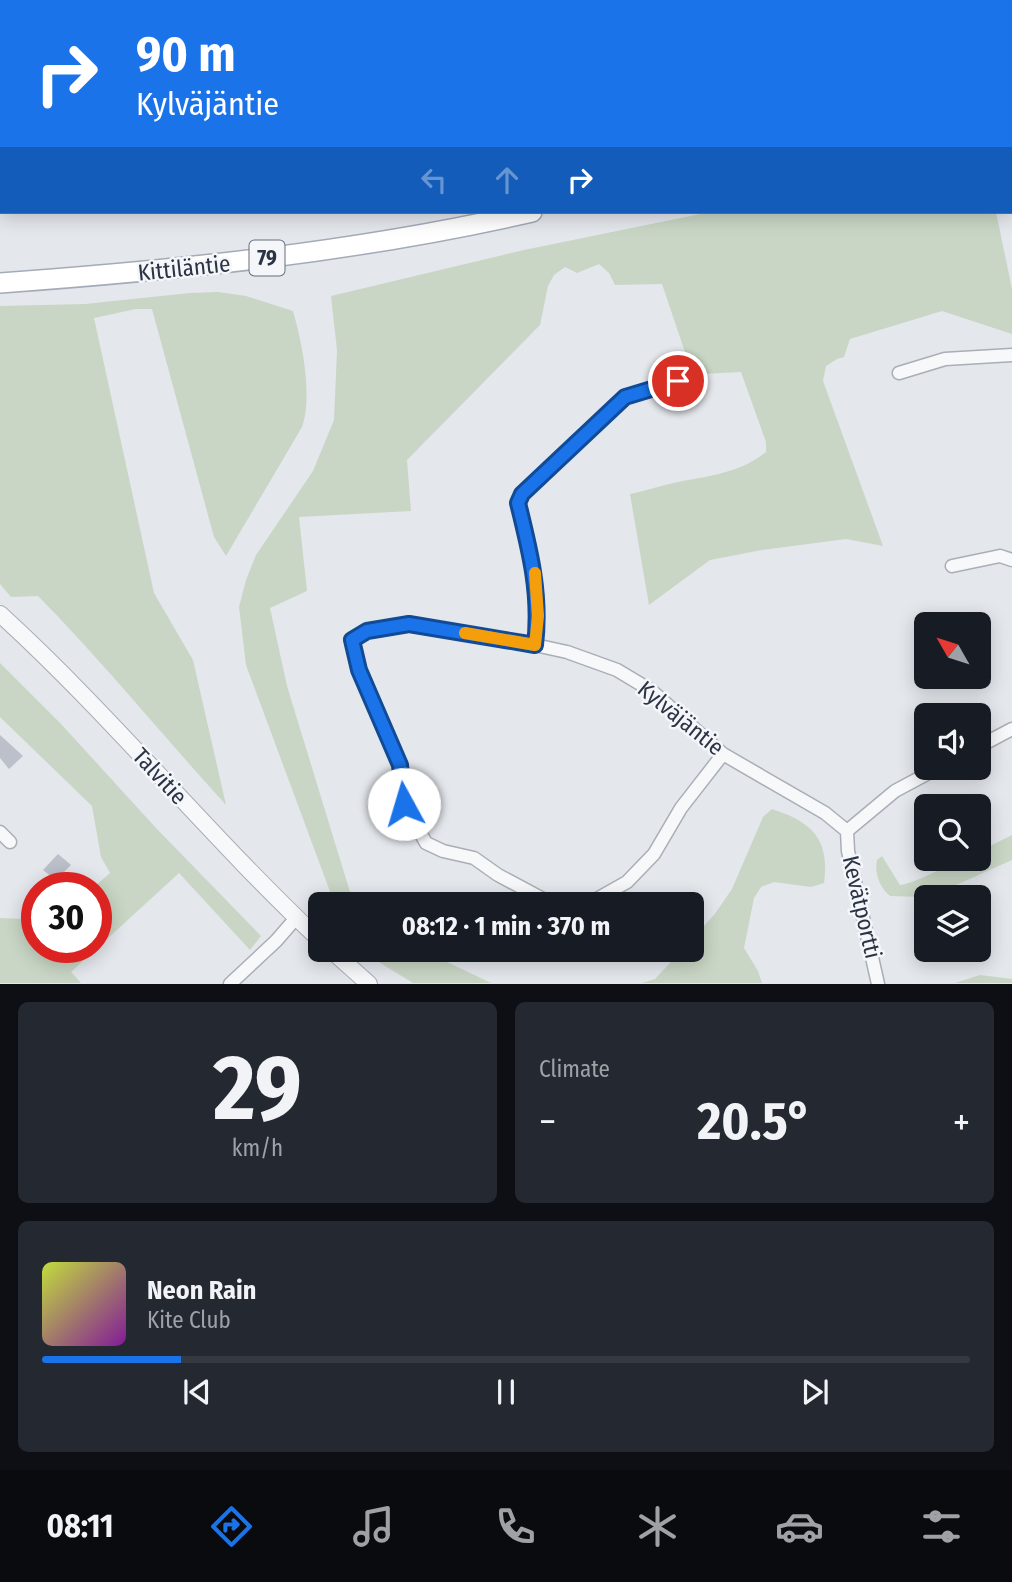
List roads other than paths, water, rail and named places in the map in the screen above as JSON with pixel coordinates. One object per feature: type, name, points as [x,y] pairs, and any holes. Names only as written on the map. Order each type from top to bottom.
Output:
[{"type":"main road","name":"Kittiläntie","points":[[0,283],[193,268],[271,258],[419,235],[522,214]]},
{"type":"street","points":[[899,373],[945,359],[1012,355]]},
{"type":"street","points":[[535,645],[538,616],[535,569],[518,503],[522,494],[625,397],[678,381]]},
{"type":"street","points":[[952,566],[1000,556],[1012,560]]},
{"type":"street","name":"Talvitie","points":[[0,614],[96,707],[308,929]]},
{"type":"street","name":"Kylväjäntie","points":[[723,754],[681,808],[654,854],[626,882],[589,904],[545,900],[498,875],[474,858],[443,851],[426,843],[404,804],[400,765],[359,670],[352,640],[367,631],[409,624],[567,652],[617,670],[652,691],[723,754],[825,813],[848,831]]},
{"type":"street","points":[[991,740],[1012,729]]},
{"type":"street","points":[[848,831],[895,791],[915,780]]},
{"type":"street","name":"Kevätportti","points":[[848,831],[848,851],[878,984]]},
{"type":"street","points":[[0,832],[10,842]]},
{"type":"street","points":[[230,984],[276,941],[296,918]]},
{"type":"street","points":[[344,962],[369,984]]}]
